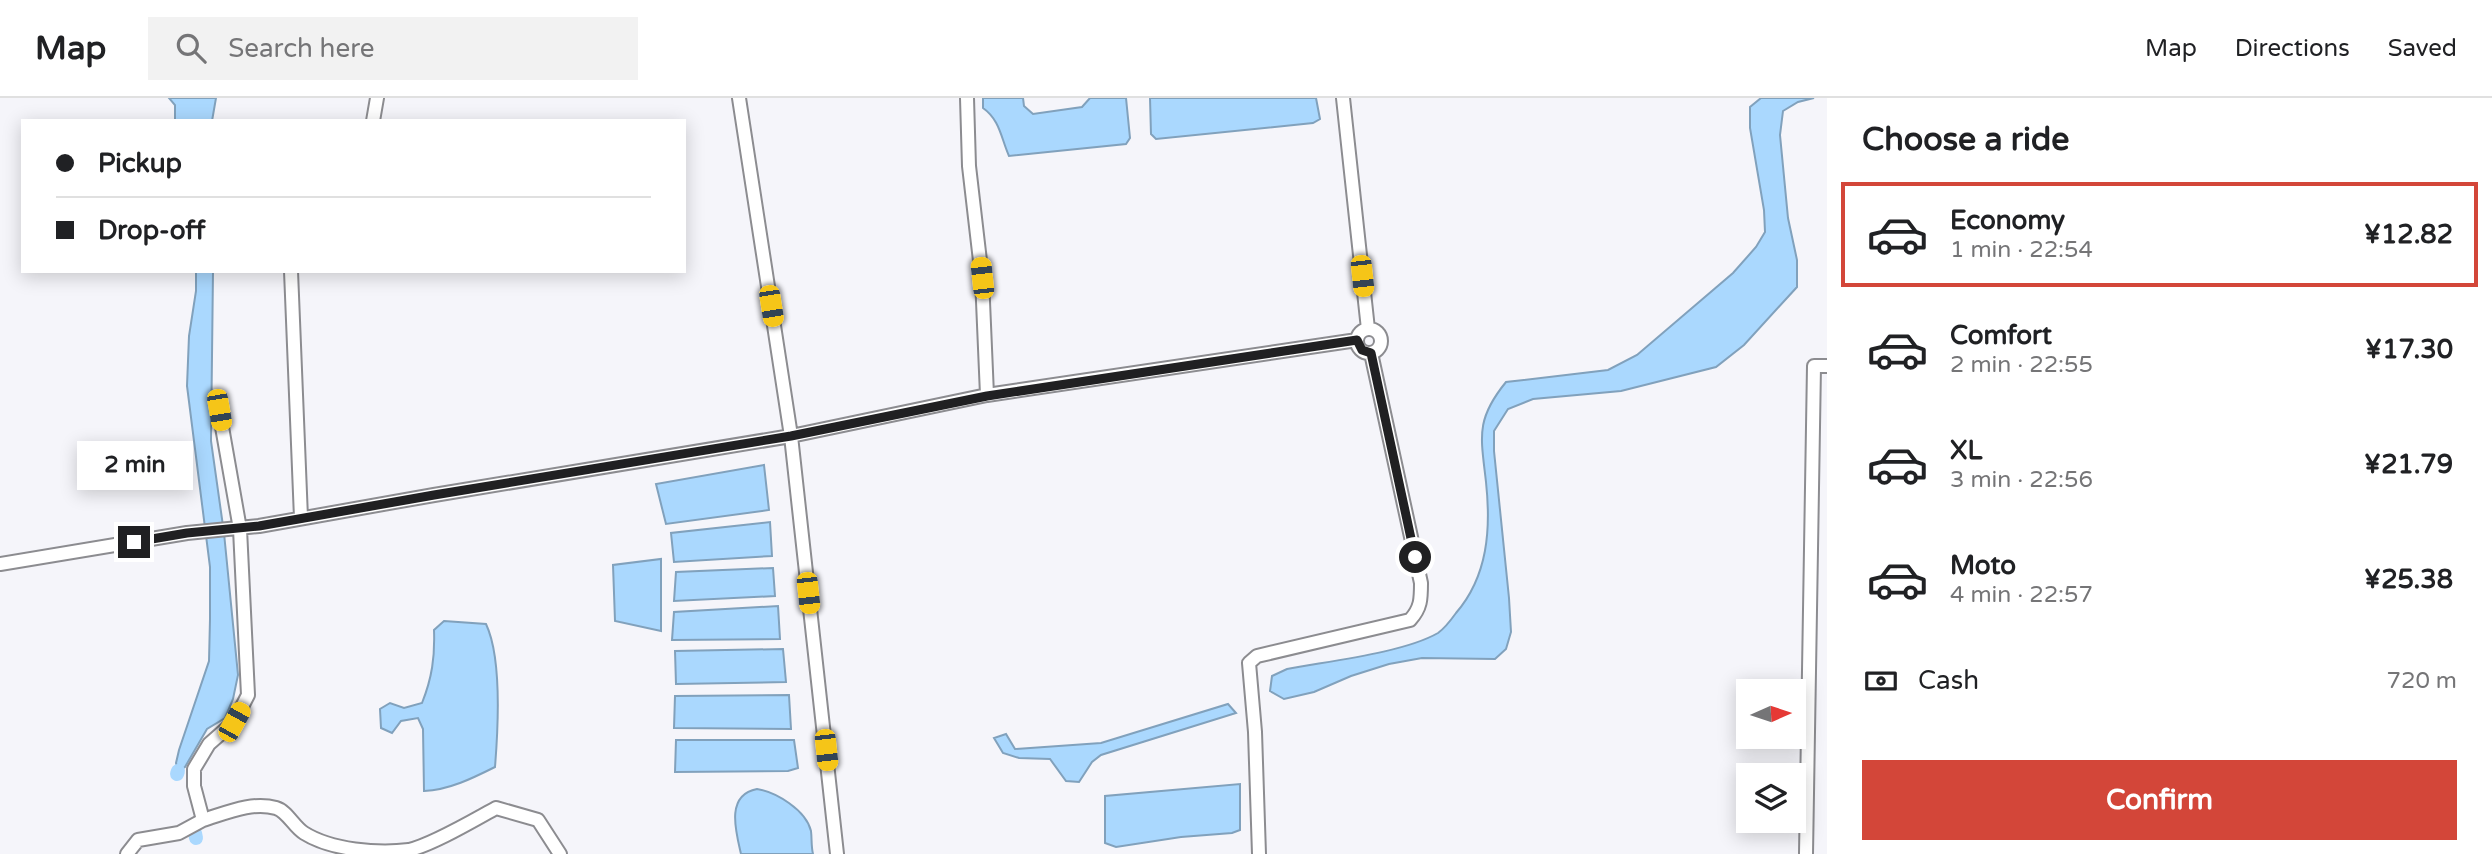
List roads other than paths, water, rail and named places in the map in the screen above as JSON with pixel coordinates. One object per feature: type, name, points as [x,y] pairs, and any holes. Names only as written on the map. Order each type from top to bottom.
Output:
[{"type":"street","points":[[373,119],[377,98]]},
{"type":"street","points":[[738,98],[791,436],[837,854]]},
{"type":"street","points":[[967,98],[969,166],[982,278],[987,396]]},
{"type":"street","points":[[1343,98],[1367,329]]},
{"type":"street","points":[[291,273],[301,518]]},
{"type":"street","points":[[1367,329],[1375,331],[1381,341],[1379,348],[1371,353],[1362,350],[1357,340],[1360,333],[1367,329]]},
{"type":"street","points":[[0,564],[203,531],[235,529],[791,436],[987,396],[1357,340]]},
{"type":"street","points":[[1259,854],[1255,732],[1249,663],[1257,656],[1410,620],[1418,611],[1421,600],[1421,583],[1371,353]]},
{"type":"street","points":[[1806,854],[1814,366],[1827,366]]},
{"type":"street","points":[[203,820],[194,786],[194,769],[209,744],[234,722],[248,695],[235,529],[219,410]]},
{"type":"street","points":[[127,854],[138,840],[170,836],[203,820],[251,806],[278,808],[304,833],[335,845],[370,852],[411,849],[463,827],[496,808],[538,820],[560,854]]},
{"type":"water","points":[[169,98],[216,98],[212,119],[175,119],[175,105]]},
{"type":"water","points":[[983,98],[1023,98],[1024,106],[1033,114],[1082,107],[1090,98],[1126,98],[1130,138],[1126,144],[1009,156],[997,124],[983,108]]},
{"type":"water","points":[[1150,98],[1316,98],[1320,119],[1313,123],[1156,139],[1151,134]]},
{"type":"water","points":[[1761,98],[1814,98],[1798,102],[1783,111],[1780,135],[1788,218],[1797,260],[1797,287],[1744,345],[1716,367],[1621,391],[1533,399],[1508,409],[1494,431],[1511,632],[1506,649],[1495,659],[1422,658],[1389,664],[1314,692],[1284,699],[1270,691],[1272,676],[1287,669],[1406,646],[1438,633],[1448,624],[1475,584],[1485,551],[1488,517],[1482,429],[1496,395],[1506,382],[1608,370],[1637,355],[1733,273],[1756,247],[1765,232],[1764,210],[1750,128],[1750,107]]},
{"type":"water","points":[[196,273],[213,273],[211,441],[224,533],[238,675],[233,699],[225,718],[207,729],[185,767],[178,771],[176,763],[179,750],[209,661],[210,567],[187,386],[189,336]]},
{"type":"water","points":[[764,465],[769,510],[666,524],[656,484]]},
{"type":"water","points":[[770,522],[772,556],[674,562],[671,533]]},
{"type":"water","points":[[661,559],[661,631],[615,621],[613,565]]},
{"type":"water","points":[[773,568],[775,596],[674,601],[676,572]]},
{"type":"water","points":[[778,606],[780,639],[672,640],[674,612]]},
{"type":"water","points":[[444,621],[486,624],[491,638],[498,694],[495,767],[452,786],[424,791],[423,729],[418,718],[401,721],[392,733],[381,728],[380,709],[390,703],[404,708],[422,703],[432,667],[434,630]]},
{"type":"water","points":[[783,649],[786,682],[676,684],[675,651]]},
{"type":"water","points":[[789,695],[791,729],[674,728],[675,696]]},
{"type":"water","points":[[1228,704],[1236,713],[1101,755],[1092,762],[1079,782],[1066,781],[1050,759],[1019,758],[1003,753],[994,738],[1006,734],[1015,749],[1101,743]]},
{"type":"water","points":[[676,740],[794,740],[798,768],[788,771],[675,772]]},
{"type":"water","points":[[1240,784],[1240,830],[1116,847],[1105,843],[1105,796]]},
{"type":"water","points":[[757,789],[781,798],[797,809],[811,831],[813,854],[741,854],[735,825],[737,806],[747,793]]},
{"type":"waterway","points":[[195,833],[196,838]]}]
